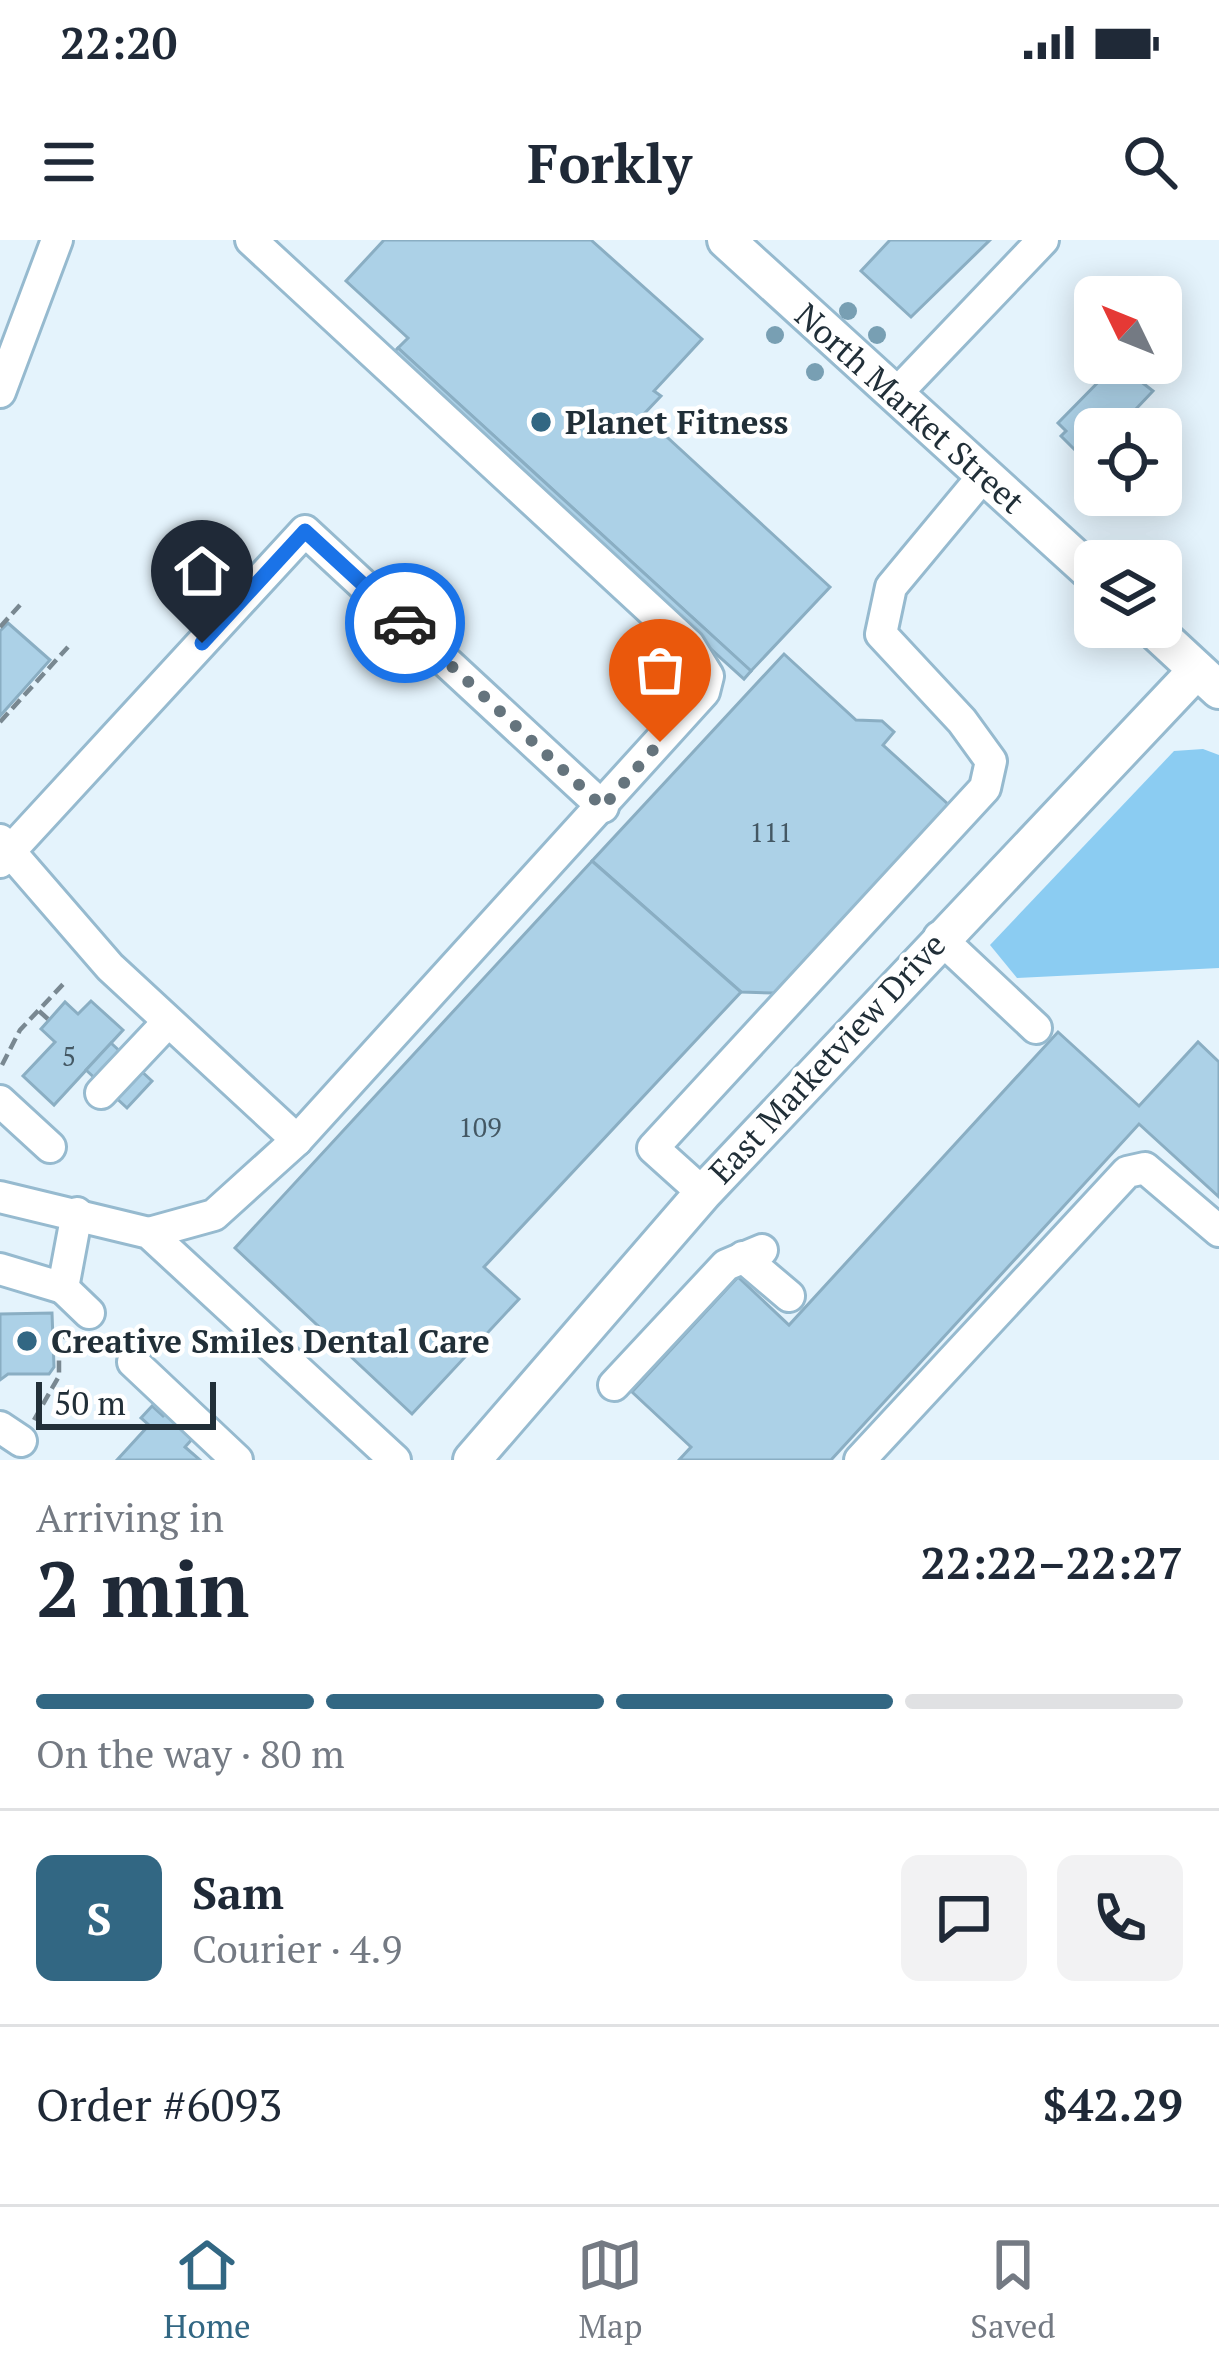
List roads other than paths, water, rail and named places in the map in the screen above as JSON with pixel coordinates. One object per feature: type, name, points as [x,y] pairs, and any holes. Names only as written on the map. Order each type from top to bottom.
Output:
[{"type":"main road","name":"North Market Street","points":[[726,240],[1074,557]]},
{"type":"main road","points":[[1174,648],[1208,680]]},
{"type":"main road","name":"East Marketview Drive","points":[[472,1460],[703,1193],[939,937],[1208,680]]},
{"type":"street","points":[[0,392],[57,240]]},
{"type":"street","points":[[149,1233],[214,1214],[297,1140],[603,807],[704,692],[708,676],[700,657],[251,240]]},
{"type":"street","points":[[896,394],[1043,240]]},
{"type":"street","points":[[703,1193],[652,1148],[985,788],[991,761],[962,721],[881,634],[891,587],[984,475]]},
{"type":"street","points":[[297,1140],[167,1023],[2,851],[305,531],[603,807]]},
{"type":"street","points":[[939,937],[1036,1028]]},
{"type":"street","points":[[101,1093],[167,1023]]},
{"type":"street","points":[[0,1101],[50,1147]]},
{"type":"street","points":[[860,1460],[1126,1172],[1145,1168],[1219,1231]]},
{"type":"street","points":[[0,1197],[149,1233],[373,1447],[395,1460]]},
{"type":"street","points":[[63,1288],[77,1213]]},
{"type":"street","points":[[206,1287],[199,1259],[214,1214]]},
{"type":"street","points":[[614,1385],[726,1265],[753,1254],[789,1296]]},
{"type":"street","points":[[0,1269],[63,1288],[89,1313]]},
{"type":"street","points":[[133,1362],[237,1460]]},
{"type":"place","name":"Planet Fitness","points":[[541,422]]},
{"type":"place","name":"Creative Smiles Dental Care","points":[[27,1341]]}]
